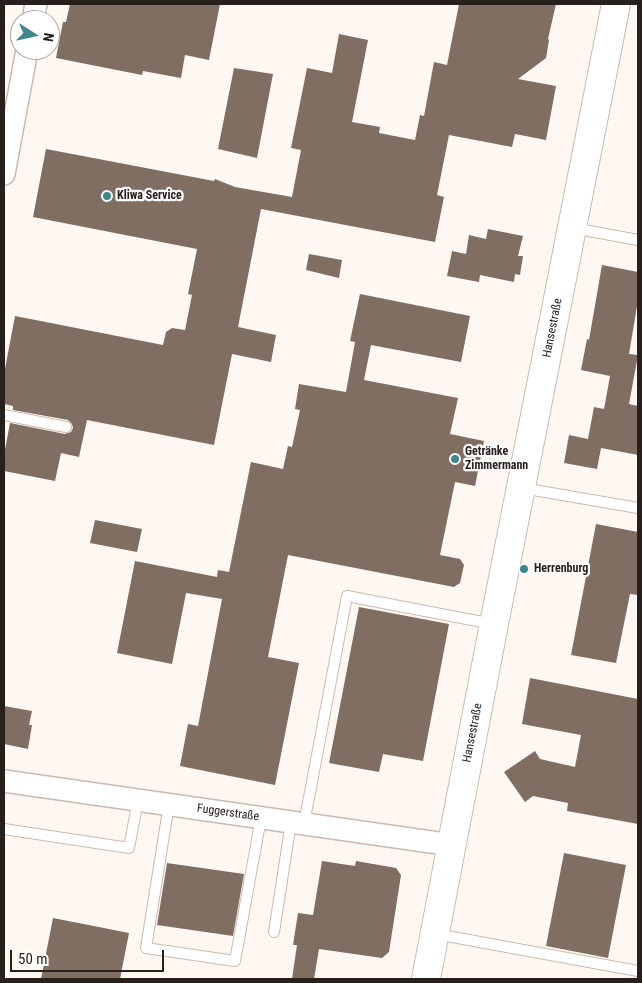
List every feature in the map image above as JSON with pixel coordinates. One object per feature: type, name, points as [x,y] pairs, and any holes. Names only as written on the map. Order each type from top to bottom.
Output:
[{"type":"main road","name":"Hansestraße","points":[[429,978],[435,933],[494,624],[616,4]]},
{"type":"street","points":[[4,174],[25,60]]},
{"type":"street","name":"Fuggerstraße","points":[[4,781],[452,845]]},
{"type":"lane","points":[[572,228],[638,240]]},
{"type":"lane","points":[[4,415],[66,427]]},
{"type":"lane","points":[[521,487],[638,508]]},
{"type":"lane","points":[[274,932],[347,596],[494,624]]},
{"type":"lane","points":[[4,829],[129,848],[138,800]]},
{"type":"lane","points":[[169,804],[146,948],[235,962],[261,818]]},
{"type":"lane","points":[[435,933],[638,971],[636,979]]},
{"type":"building","points":[[70,4],[220,4],[209,60],[185,55],[181,78],[143,71],[142,75],[60,59],[60,37],[63,22],[66,22]]},
{"type":"building","points":[[459,4],[556,4],[546,58],[518,79],[556,86],[546,140],[515,134],[512,147],[449,135],[437,195],[444,197],[435,242],[261,209],[238,327],[276,335],[271,362],[232,354],[214,445],[87,420],[79,457],[61,453],[55,481],[4,471],[4,455],[10,423],[65,434],[71,432],[73,428],[68,420],[13,410],[13,406],[4,404],[4,374],[15,316],[163,345],[166,332],[172,328],[185,330],[192,295],[188,294],[197,249],[33,217],[46,149],[214,181],[215,179],[235,187],[292,197],[301,150],[291,148],[307,68],[332,73],[339,34],[368,40],[352,122],[380,127],[379,133],[415,140],[420,115],[424,116],[434,62],[447,65]]},
{"type":"building","points":[[234,68],[273,74],[257,158],[218,149]]},
{"type":"building","points":[[488,229],[523,236],[518,256],[523,256],[520,275],[515,274],[514,282],[480,275],[479,282],[447,276],[452,251],[466,254],[469,235],[486,239]]},
{"type":"building","points":[[309,254],[342,260],[339,278],[306,270]]},
{"type":"building","points":[[602,265],[638,272],[638,300],[629,354],[638,355],[629,404],[638,406],[638,455],[601,448],[597,469],[564,463],[569,435],[588,439],[594,407],[604,409],[610,376],[581,370],[587,339],[589,340]]},
{"type":"building","points":[[360,294],[470,316],[461,362],[371,345],[364,380],[458,398],[450,434],[484,441],[475,486],[455,482],[440,555],[460,559],[464,565],[460,583],[454,587],[288,555],[268,657],[299,663],[275,785],[180,766],[188,724],[198,726],[222,599],[186,593],[172,664],[117,653],[135,561],[217,577],[218,570],[229,572],[251,462],[283,469],[288,446],[292,447],[300,410],[295,409],[299,384],[346,392],[355,342],[350,341]]},
{"type":"building","points":[[95,520],[142,529],[137,552],[90,543]]},
{"type":"building","points":[[596,524],[638,532],[638,595],[630,594],[616,663],[571,655]]},
{"type":"building","points":[[359,607],[449,624],[423,761],[383,754],[379,772],[329,763]]},
{"type":"building","points":[[530,678],[638,699],[638,824],[567,811],[568,803],[533,796],[525,802],[504,772],[535,751],[540,759],[575,767],[581,735],[522,724]]},
{"type":"building","points":[[4,706],[32,711],[29,725],[32,725],[28,749],[4,744]]},
{"type":"building","points":[[564,853],[626,865],[608,958],[546,946]]},
{"type":"building","points":[[322,861],[355,866],[356,861],[396,868],[401,875],[389,952],[382,958],[319,949],[314,979],[292,979],[297,945],[293,945],[298,913],[313,915]]},
{"type":"building","points":[[167,863],[244,874],[233,936],[157,925]]},
{"type":"building","points":[[53,918],[129,933],[120,979],[41,979]]},
{"type":"place","name":"Kliwa Service","points":[[107,196]]},
{"type":"place","name":"Getränke Zimmermann","points":[[455,459]]},
{"type":"place","name":"Herrenburg","points":[[524,569]]}]
